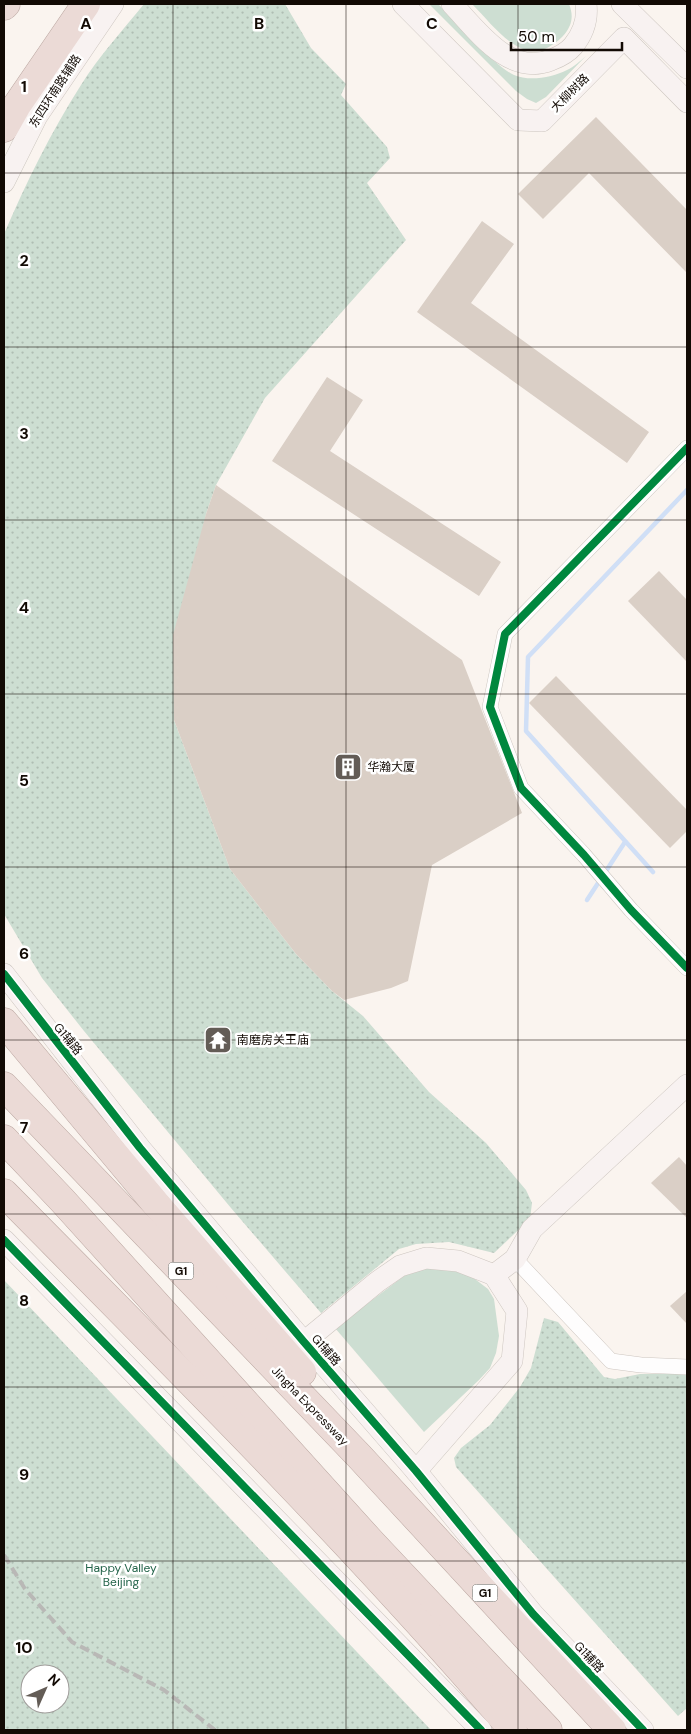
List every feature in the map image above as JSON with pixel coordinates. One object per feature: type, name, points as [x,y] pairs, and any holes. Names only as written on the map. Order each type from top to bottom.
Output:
[{"type":"highway","points":[[4,128],[22,98],[86,4]]},
{"type":"highway","points":[[4,1022],[156,1204],[301,1370],[359,1456]]},
{"type":"highway","name":"Jingha Expressway","points":[[4,1086],[359,1456],[612,1730]]},
{"type":"highway","points":[[4,1139],[62,1200],[437,1614],[548,1730]]},
{"type":"highway","points":[[4,1193],[181,1371],[359,1557],[513,1730]]},
{"type":"highway","points":[[359,1557],[437,1614],[472,1682]]},
{"type":"street","name":"东四环南路辅路","points":[[4,182],[37,116],[113,4]]},
{"type":"street","name":"大柳树路","points":[[403,4],[518,120],[542,121],[640,21]]},
{"type":"street","points":[[452,4],[502,54],[513,60],[528,64],[543,63],[569,51],[578,40],[585,26],[586,4]]},
{"type":"street","points":[[622,4],[687,68]]},
{"type":"street","points":[[624,38],[687,102]]},
{"type":"street","points":[[687,448],[505,634],[490,707],[521,788],[687,968]]},
{"type":"street","name":"G1辅路","points":[[4,974],[140,1148],[416,1471],[533,1614],[643,1730]]},
{"type":"street","points":[[494,1275],[515,1259],[532,1229],[687,1085]]},
{"type":"street","points":[[4,1240],[481,1730]]},
{"type":"street","points":[[304,1342],[377,1282],[400,1266],[426,1258],[458,1261],[494,1275],[517,1311],[512,1361],[416,1471]]},
{"type":"street","points":[[515,1259],[611,1361],[641,1365],[687,1367]]},
{"type":"green space","points":[[144,4],[285,4],[311,48],[346,84],[341,95],[387,147],[390,158],[367,183],[406,240],[265,398],[216,485],[206,514],[174,720],[230,869],[296,954],[332,991],[363,1016],[429,1092],[486,1143],[526,1190],[532,1203],[530,1219],[494,1253],[449,1242],[416,1244],[399,1249],[321,1313],[84,1031],[42,978],[4,914],[4,234],[59,121],[95,64]]},
{"type":"green space","points":[[429,4],[438,4],[496,62],[520,77],[541,78],[555,75],[572,67],[586,56],[546,97],[536,103],[516,91]]},
{"type":"green space","points":[[472,4],[569,4],[571,21],[563,36],[550,47],[537,51],[525,49],[513,44],[502,36]]},
{"type":"green space","points":[[431,1265],[467,1273],[488,1289],[494,1299],[499,1336],[496,1353],[490,1368],[424,1432],[335,1328],[412,1270]]},
{"type":"green space","name":"Happy Valley Beijing","points":[[4,1280],[431,1730],[4,1730]]},
{"type":"green space","points":[[544,1318],[558,1322],[604,1377],[615,1379],[640,1374],[687,1374],[687,1708],[678,1716],[456,1467],[454,1458],[461,1448],[490,1425],[520,1387],[531,1368]]},
{"type":"building","points":[[596,117],[687,210],[687,273],[589,173],[543,219],[518,194]]},
{"type":"building","points":[[482,221],[514,244],[471,303],[649,432],[627,463],[417,312]]},
{"type":"building","points":[[327,377],[363,400],[330,451],[501,562],[479,596],[272,461]]},
{"type":"building","name":"华瀚大厦","points":[[216,485],[462,660],[522,813],[432,865],[408,981],[391,988],[344,1000],[332,991],[296,954],[230,869],[174,720],[173,635],[206,514]]},
{"type":"building","points":[[659,571],[687,600],[687,662],[628,601]]},
{"type":"building","points":[[556,676],[687,810],[687,831],[670,848],[529,703]]},
{"type":"building","points":[[679,1157],[687,1166],[687,1218],[651,1183]]},
{"type":"building","points":[[687,1291],[687,1324],[670,1306]]},
{"type":"waterway","points":[[653,872],[526,731],[528,657],[687,490]]},
{"type":"waterway","points":[[587,900],[625,842]]},
{"type":"railway","points":[[4,1555],[25,1589],[72,1642],[164,1690],[215,1730]]},
{"type":"cycle path","points":[[687,448],[505,634],[490,707],[521,788],[584,855],[631,910],[687,968]]},
{"type":"cycle path","points":[[4,974],[140,1148],[416,1471],[533,1614],[643,1730]]},
{"type":"cycle path","points":[[4,1240],[481,1730]]},
{"type":"place","name":"华瀚大厦","points":[[348,767]]},
{"type":"place","name":"南磨房关王庙","points":[[218,1040]]}]
